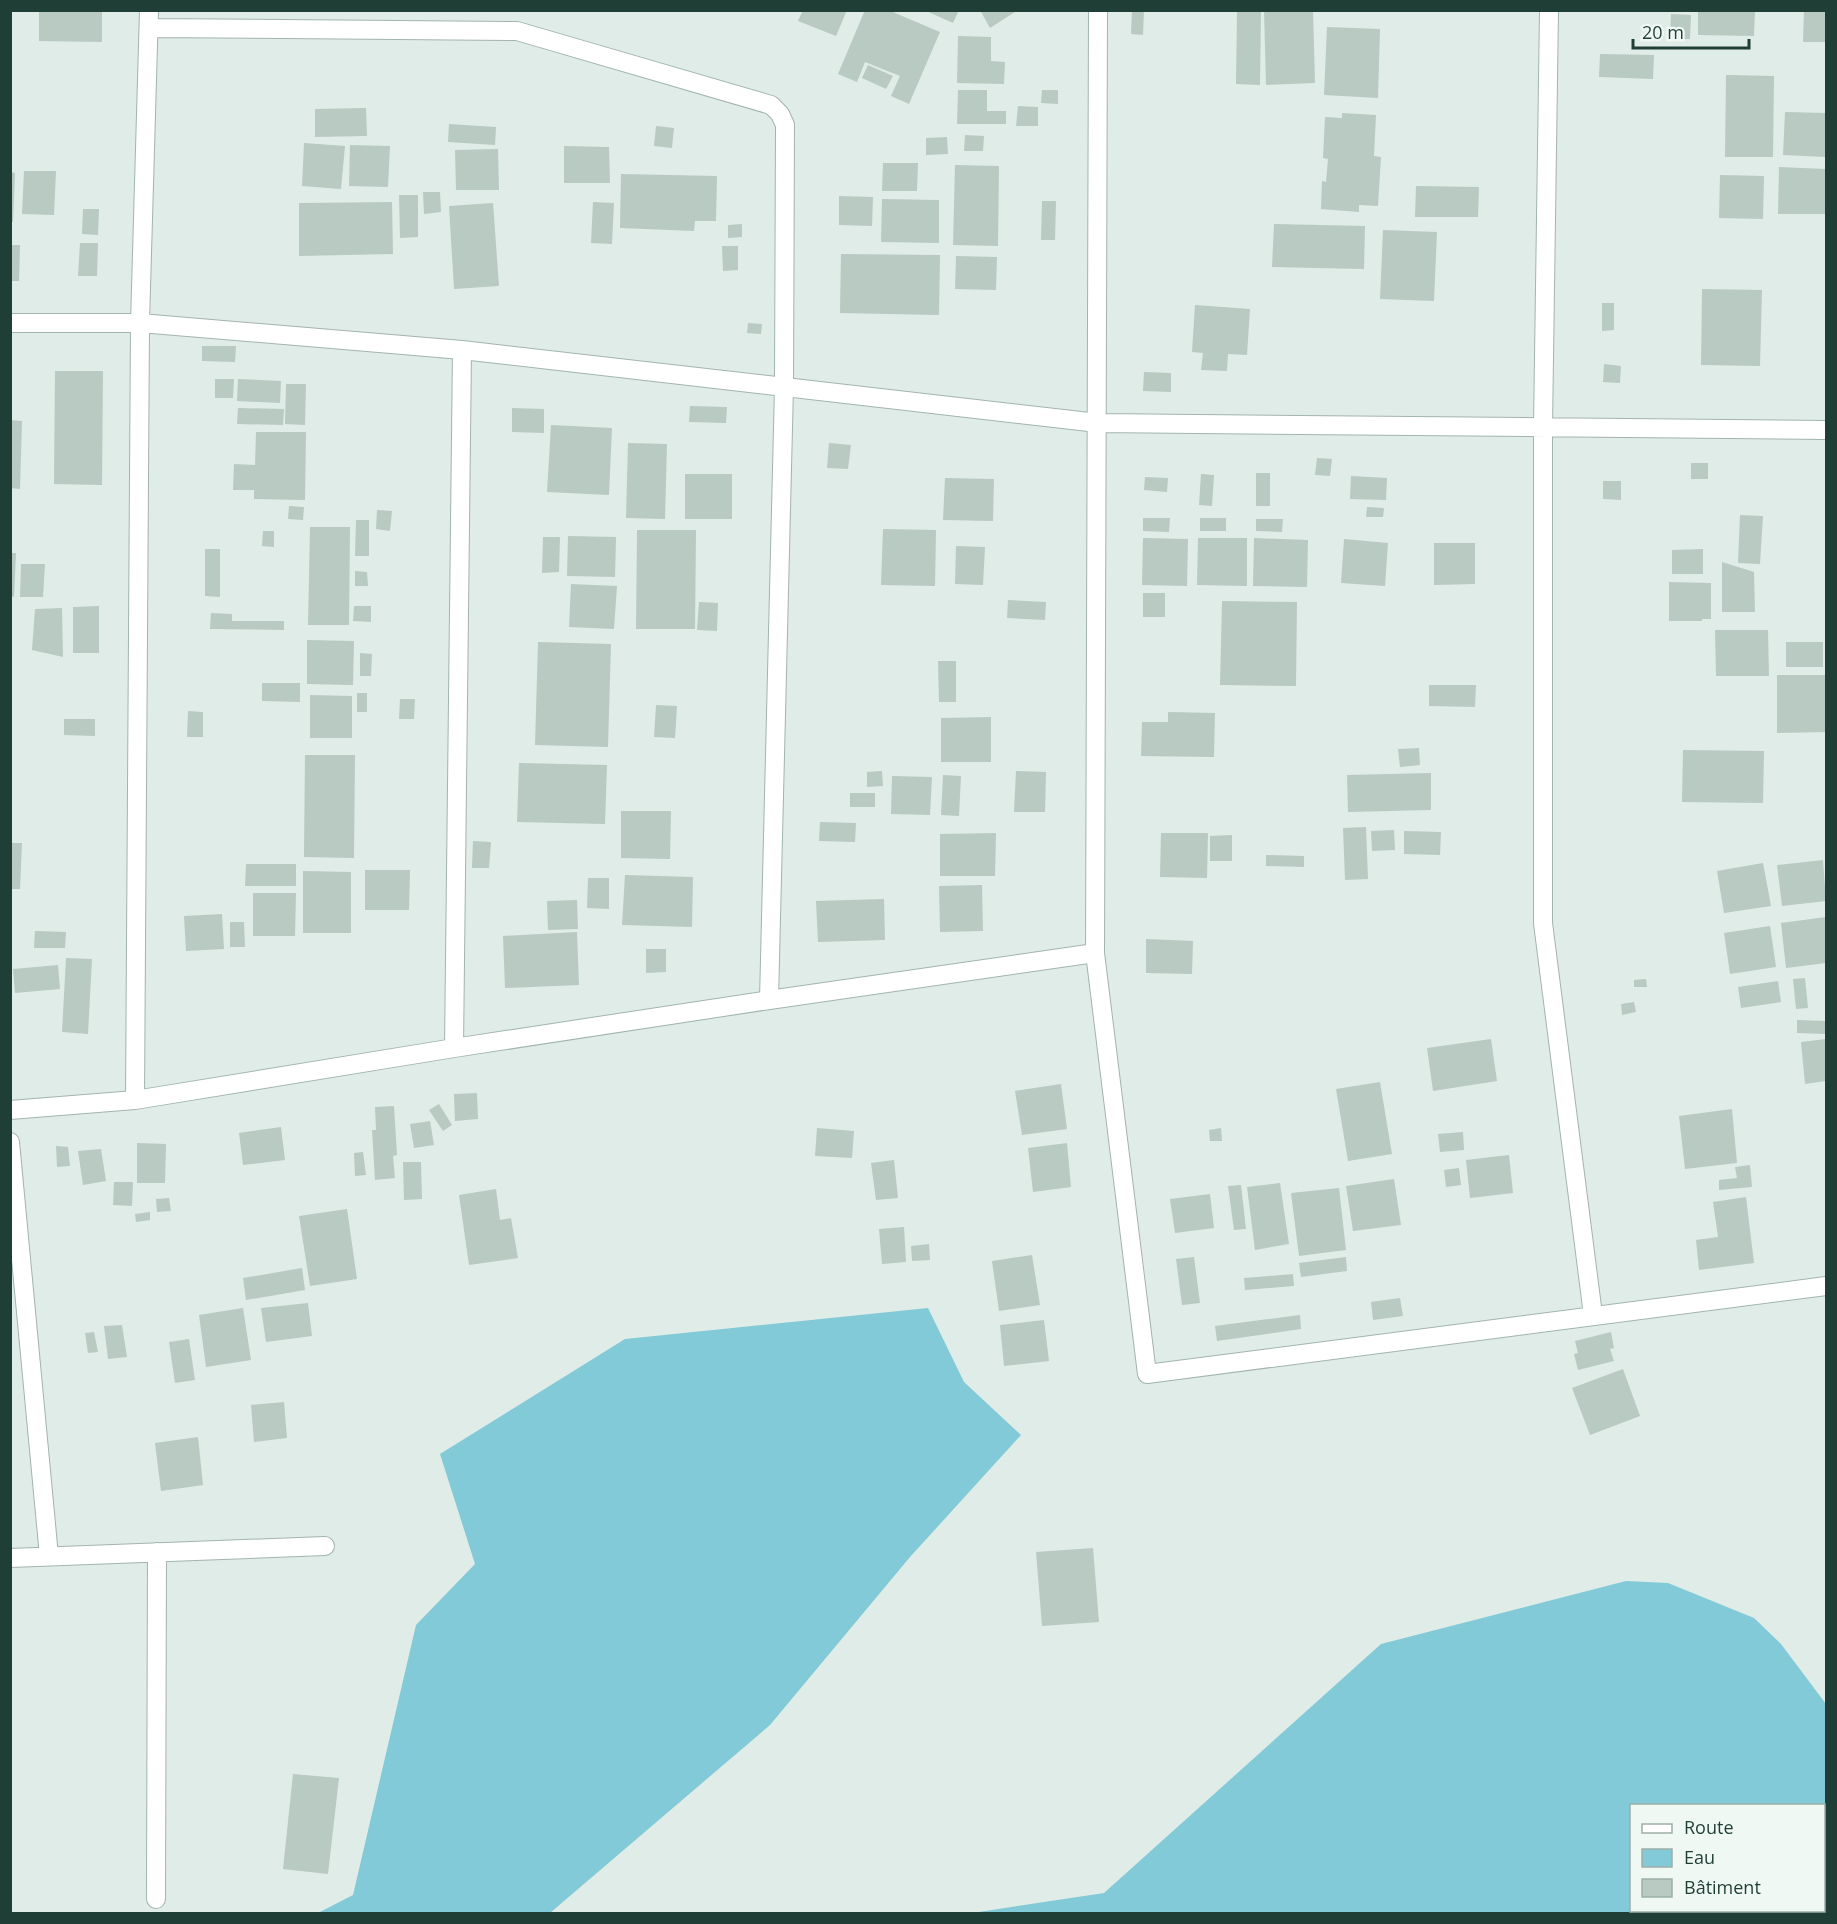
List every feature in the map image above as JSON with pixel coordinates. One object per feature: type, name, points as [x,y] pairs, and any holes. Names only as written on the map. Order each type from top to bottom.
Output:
[{"type":"street","points":[[1098,10],[1095,954],[1147,1374],[1827,1286]]},
{"type":"street","points":[[1549,10],[1543,427],[1543,923],[1593,1315]]},
{"type":"street","points":[[135,1100],[140,322],[149,19],[517,31],[771,105],[780,114],[785,125],[784,387],[769,1000]]},
{"type":"street","points":[[10,323],[140,322],[462,350],[1098,423],[1827,430]]},
{"type":"street","points":[[454,1048],[462,350]]},
{"type":"street","points":[[10,1110],[135,1100],[769,1000],[1095,954]]},
{"type":"street","points":[[10,1142],[49,1556]]},
{"type":"street","points":[[10,1558],[325,1546]]},
{"type":"street","points":[[156,1899],[157,1552]]},
{"type":"water","points":[[928,1308],[964,1382],[1021,1435],[910,1557],[770,1725],[550,1913],[318,1913],[353,1895],[416,1625],[475,1564],[440,1454],[625,1339]]},
{"type":"water","points":[[1626,1581],[1668,1583],[1754,1618],[1781,1644],[1826,1704],[1826,1913],[972,1913],[1104,1893],[1381,1644]]},
{"type":"building","points":[[39,10],[102,10],[102,42],[39,41]]},
{"type":"building","points":[[803,10],[847,10],[836,36],[798,21]]},
{"type":"building","points":[[865,10],[888,10],[940,32],[909,104],[891,96],[900,76],[865,62],[857,82],[838,74]]},
{"type":"building","points":[[924,10],[959,10],[953,23]]},
{"type":"building","points":[[980,10],[1018,10],[990,28]]},
{"type":"building","points":[[1132,10],[1144,10],[1143,35],[1131,34]]},
{"type":"building","points":[[1237,10],[1261,10],[1260,85],[1236,84]]},
{"type":"building","points":[[1264,10],[1313,10],[1315,83],[1266,85]]},
{"type":"building","points":[[1698,10],[1755,10],[1754,36],[1698,35]]},
{"type":"building","points":[[1804,10],[1826,10],[1826,42],[1803,42]]},
{"type":"building","points":[[1671,14],[1691,15],[1690,39],[1670,39]]},
{"type":"building","points":[[1327,27],[1380,29],[1378,98],[1324,95]]},
{"type":"building","points":[[958,36],[991,37],[991,61],[1005,62],[1004,84],[957,83]]},
{"type":"building","points":[[1600,54],[1654,55],[1653,79],[1599,77]]},
{"type":"building","points":[[868,65],[893,76],[886,89],[862,78]]},
{"type":"building","points":[[1726,75],[1774,76],[1773,157],[1725,157]]},
{"type":"building","points":[[958,90],[987,90],[987,111],[1006,111],[1006,124],[957,124]]},
{"type":"building","points":[[1042,90],[1058,90],[1058,104],[1041,103]]},
{"type":"building","points":[[1018,106],[1038,107],[1038,126],[1016,126]]},
{"type":"building","points":[[366,108],[367,136],[315,137],[315,109]]},
{"type":"building","points":[[1785,112],[1826,113],[1826,157],[1783,155]]},
{"type":"building","points":[[1342,113],[1376,115],[1374,156],[1381,157],[1378,206],[1359,205],[1359,212],[1321,209],[1322,181],[1326,182],[1328,159],[1323,158],[1325,117],[1342,118]]},
{"type":"building","points":[[449,124],[496,127],[495,145],[448,142]]},
{"type":"building","points":[[656,126],[674,128],[672,148],[654,146]]},
{"type":"building","points":[[965,135],[984,136],[983,151],[964,151]]},
{"type":"building","points":[[947,137],[948,154],[926,155],[926,138]]},
{"type":"building","points":[[304,143],[345,146],[341,189],[302,186]]},
{"type":"building","points":[[350,145],[390,146],[388,187],[349,186]]},
{"type":"building","points":[[564,146],[609,147],[610,183],[564,183]]},
{"type":"building","points":[[498,149],[499,190],[456,190],[455,150]]},
{"type":"building","points":[[883,163],[918,163],[917,191],[882,191]]},
{"type":"building","points":[[955,165],[999,166],[998,246],[953,245]]},
{"type":"building","points":[[1779,167],[1826,169],[1826,214],[1778,214]]},
{"type":"building","points":[[24,171],[56,171],[54,215],[22,214]]},
{"type":"building","points":[[10,172],[15,173],[13,222],[10,222]]},
{"type":"building","points":[[621,174],[717,176],[716,221],[695,221],[694,231],[620,228]]},
{"type":"building","points":[[1720,175],[1764,176],[1763,219],[1719,218]]},
{"type":"building","points":[[1416,186],[1479,187],[1478,217],[1415,217]]},
{"type":"building","points":[[423,192],[440,192],[441,212],[424,214]]},
{"type":"building","points":[[399,195],[418,195],[418,237],[400,238]]},
{"type":"building","points":[[839,196],[873,197],[872,226],[839,225]]},
{"type":"building","points":[[882,199],[939,200],[939,243],[881,242]]},
{"type":"building","points":[[1042,201],[1056,201],[1055,240],[1041,240]]},
{"type":"building","points":[[392,202],[393,254],[299,256],[299,203]]},
{"type":"building","points":[[593,202],[614,203],[612,244],[591,243]]},
{"type":"building","points":[[493,203],[499,286],[454,289],[449,206]]},
{"type":"building","points":[[83,209],[99,209],[98,235],[82,234]]},
{"type":"building","points":[[742,224],[742,237],[728,238],[728,225]]},
{"type":"building","points":[[1274,224],[1365,226],[1364,269],[1272,267]]},
{"type":"building","points":[[1383,230],[1437,232],[1434,301],[1380,299]]},
{"type":"building","points":[[80,243],[98,243],[97,276],[78,276]]},
{"type":"building","points":[[10,245],[20,245],[19,281],[10,281]]},
{"type":"building","points":[[722,246],[738,246],[738,270],[723,271]]},
{"type":"building","points":[[841,254],[940,255],[939,315],[840,313]]},
{"type":"building","points":[[956,256],[997,257],[996,290],[955,289]]},
{"type":"building","points":[[1702,289],[1762,290],[1760,366],[1701,365]]},
{"type":"building","points":[[1602,303],[1614,303],[1614,330],[1602,331]]},
{"type":"building","points":[[1195,305],[1250,309],[1247,355],[1228,354],[1227,371],[1201,370],[1203,353],[1192,352]]},
{"type":"building","points":[[748,323],[762,324],[761,334],[747,333]]},
{"type":"building","points":[[202,346],[236,346],[235,362],[202,361]]},
{"type":"building","points":[[1604,364],[1621,366],[1620,383],[1603,382]]},
{"type":"building","points":[[55,371],[103,371],[102,485],[54,484]]},
{"type":"building","points":[[1144,372],[1171,373],[1171,392],[1143,391]]},
{"type":"building","points":[[215,379],[234,379],[233,398],[215,398]]},
{"type":"building","points":[[238,379],[281,381],[280,403],[237,401]]},
{"type":"building","points":[[286,384],[306,384],[305,425],[285,424]]},
{"type":"building","points":[[690,406],[727,407],[726,423],[689,422]]},
{"type":"building","points":[[238,408],[284,409],[283,425],[237,424]]},
{"type":"building","points":[[512,408],[544,409],[544,433],[512,432]]},
{"type":"building","points":[[10,420],[22,421],[20,489],[10,488]]},
{"type":"building","points":[[551,425],[612,428],[609,495],[547,492]]},
{"type":"building","points":[[256,432],[306,432],[305,500],[254,499],[254,490],[233,490],[234,464],[255,465]]},
{"type":"building","points":[[628,443],[667,444],[665,519],[626,518]]},
{"type":"building","points":[[829,443],[851,445],[848,469],[827,468]]},
{"type":"building","points":[[1317,458],[1332,459],[1330,476],[1315,475]]},
{"type":"building","points":[[1691,463],[1708,463],[1708,479],[1691,479]]},
{"type":"building","points":[[1256,473],[1270,473],[1270,506],[1256,506]]},
{"type":"building","points":[[685,474],[732,474],[732,519],[685,519]]},
{"type":"building","points":[[1201,474],[1214,475],[1212,506],[1199,505]]},
{"type":"building","points":[[1351,476],[1387,478],[1386,500],[1350,499]]},
{"type":"building","points":[[1145,477],[1168,478],[1167,492],[1144,490]]},
{"type":"building","points":[[945,478],[994,479],[993,521],[943,520]]},
{"type":"building","points":[[1603,481],[1621,481],[1621,500],[1603,499]]},
{"type":"building","points":[[289,506],[304,507],[303,520],[288,519]]},
{"type":"building","points":[[1367,507],[1384,508],[1383,517],[1366,517]]},
{"type":"building","points":[[377,510],[392,511],[390,531],[376,529]]},
{"type":"building","points":[[1740,515],[1763,516],[1760,564],[1738,563]]},
{"type":"building","points":[[1143,518],[1170,518],[1169,532],[1143,531]]},
{"type":"building","points":[[1200,518],[1226,518],[1226,531],[1200,531]]},
{"type":"building","points":[[1256,519],[1283,519],[1282,532],[1256,531]]},
{"type":"building","points":[[356,520],[369,520],[369,556],[355,556]]},
{"type":"building","points":[[310,527],[350,527],[349,625],[308,625]]},
{"type":"building","points":[[883,529],[936,530],[935,586],[881,585]]},
{"type":"building","points":[[637,530],[696,530],[695,629],[636,629]]},
{"type":"building","points":[[263,531],[274,531],[274,547],[262,546]]},
{"type":"building","points":[[568,536],[616,537],[615,577],[567,576]]},
{"type":"building","points":[[543,537],[560,537],[559,572],[542,573]]},
{"type":"building","points":[[1143,538],[1188,539],[1187,586],[1142,585]]},
{"type":"building","points":[[1198,538],[1247,538],[1247,586],[1197,585]]},
{"type":"building","points":[[1254,538],[1308,540],[1307,587],[1253,586]]},
{"type":"building","points":[[1344,539],[1388,543],[1385,586],[1341,583]]},
{"type":"building","points":[[1434,543],[1475,543],[1475,584],[1434,585]]},
{"type":"building","points":[[956,546],[985,547],[983,585],[955,584]]},
{"type":"building","points":[[205,549],[220,549],[220,597],[205,596]]},
{"type":"building","points":[[1703,549],[1703,574],[1672,574],[1672,550]]},
{"type":"building","points":[[10,553],[16,553],[14,597],[10,596]]},
{"type":"building","points":[[1722,562],[1754,572],[1755,612],[1722,612]]},
{"type":"building","points":[[21,564],[45,564],[43,597],[20,597]]},
{"type":"building","points":[[355,571],[367,572],[368,586],[355,586]]},
{"type":"building","points":[[1669,582],[1711,583],[1711,619],[1669,621]]},
{"type":"building","points":[[571,584],[617,586],[614,629],[569,627]]},
{"type":"building","points":[[1143,593],[1165,593],[1165,617],[1143,617]]},
{"type":"building","points":[[1008,600],[1046,602],[1045,620],[1007,618]]},
{"type":"building","points":[[1222,601],[1297,602],[1296,686],[1220,685]]},
{"type":"building","points":[[699,602],[718,603],[717,631],[697,630]]},
{"type":"building","points":[[99,606],[99,653],[73,653],[73,607]]},
{"type":"building","points":[[354,606],[371,606],[371,622],[353,621]]},
{"type":"building","points":[[62,608],[63,657],[32,650],[35,609]]},
{"type":"building","points":[[211,613],[232,614],[232,621],[284,621],[284,630],[210,629]]},
{"type":"building","points":[[1715,630],[1768,630],[1769,676],[1716,676]]},
{"type":"building","points":[[307,640],[354,641],[353,685],[307,684]]},
{"type":"building","points":[[538,642],[611,644],[608,747],[535,745]]},
{"type":"building","points":[[1786,642],[1823,642],[1823,667],[1786,667]]},
{"type":"building","points":[[360,653],[372,654],[371,676],[360,676]]},
{"type":"building","points":[[938,661],[956,661],[956,702],[939,702]]},
{"type":"building","points":[[1777,675],[1826,675],[1826,732],[1777,733]]},
{"type":"building","points":[[262,683],[300,683],[300,702],[262,701]]},
{"type":"building","points":[[1429,685],[1476,685],[1475,707],[1429,706]]},
{"type":"building","points":[[357,693],[367,693],[367,712],[357,712]]},
{"type":"building","points":[[310,695],[352,696],[352,738],[310,738]]},
{"type":"building","points":[[400,699],[415,699],[414,719],[399,719]]},
{"type":"building","points":[[656,705],[677,706],[675,738],[654,737]]},
{"type":"building","points":[[188,711],[203,712],[203,737],[187,737]]},
{"type":"building","points":[[1168,712],[1215,713],[1214,757],[1141,756],[1142,722],[1168,722]]},
{"type":"building","points":[[991,717],[991,762],[941,762],[941,718]]},
{"type":"building","points":[[64,719],[95,719],[95,736],[64,735]]},
{"type":"building","points":[[1419,748],[1420,765],[1400,767],[1398,749]]},
{"type":"building","points":[[1683,750],[1764,751],[1763,803],[1682,802]]},
{"type":"building","points":[[305,755],[355,755],[354,858],[304,857]]},
{"type":"building","points":[[519,763],[607,765],[605,824],[517,822]]},
{"type":"building","points":[[882,771],[883,786],[867,787],[867,772]]},
{"type":"building","points":[[1016,771],[1046,772],[1045,812],[1014,812]]},
{"type":"building","points":[[1431,773],[1431,810],[1348,812],[1347,775]]},
{"type":"building","points":[[943,775],[961,776],[959,816],[941,815]]},
{"type":"building","points":[[892,776],[932,777],[930,815],[891,814]]},
{"type":"building","points":[[850,793],[875,793],[875,807],[850,807]]},
{"type":"building","points":[[621,811],[671,811],[670,859],[621,858]]},
{"type":"building","points":[[820,822],[856,823],[855,842],[819,841]]},
{"type":"building","points":[[1366,827],[1368,879],[1345,880],[1343,828]]},
{"type":"building","points":[[1394,830],[1395,850],[1372,851],[1371,831]]},
{"type":"building","points":[[1404,831],[1441,832],[1440,855],[1404,854]]},
{"type":"building","points":[[996,833],[995,876],[940,876],[940,834]]},
{"type":"building","points":[[1161,833],[1208,833],[1207,878],[1160,877]]},
{"type":"building","points":[[1232,835],[1232,861],[1210,861],[1210,836]]},
{"type":"building","points":[[473,841],[491,842],[489,868],[472,868]]},
{"type":"building","points":[[10,843],[22,843],[20,889],[10,889]]},
{"type":"building","points":[[1266,855],[1304,856],[1304,867],[1266,866]]},
{"type":"building","points":[[1823,860],[1826,901],[1782,906],[1777,865]]},
{"type":"building","points":[[1763,863],[1771,906],[1724,913],[1717,871]]},
{"type":"building","points":[[246,864],[296,864],[296,886],[245,886]]},
{"type":"building","points":[[365,870],[410,870],[409,910],[365,910]]},
{"type":"building","points":[[303,871],[351,872],[351,933],[303,933]]},
{"type":"building","points":[[625,875],[693,877],[692,927],[622,925]]},
{"type":"building","points":[[588,878],[609,878],[609,909],[587,908]]},
{"type":"building","points":[[982,885],[983,931],[940,932],[939,886]]},
{"type":"building","points":[[253,893],[296,893],[295,936],[253,936]]},
{"type":"building","points":[[884,899],[885,940],[818,942],[816,901]]},
{"type":"building","points":[[577,900],[578,929],[548,930],[547,901]]},
{"type":"building","points":[[222,914],[224,949],[186,951],[184,916]]},
{"type":"building","points":[[1826,917],[1826,963],[1786,968],[1781,923]]},
{"type":"building","points":[[230,922],[244,922],[245,947],[230,947]]},
{"type":"building","points":[[1770,926],[1776,967],[1730,974],[1724,933]]},
{"type":"building","points":[[35,931],[66,932],[65,948],[34,948]]},
{"type":"building","points":[[577,932],[579,985],[505,988],[503,936]]},
{"type":"building","points":[[1146,939],[1193,941],[1192,974],[1146,973]]},
{"type":"building","points":[[646,949],[666,949],[666,972],[646,973]]},
{"type":"building","points":[[66,958],[92,959],[88,1034],[62,1032]]},
{"type":"building","points":[[58,965],[60,989],[15,993],[13,969]]},
{"type":"building","points":[[1805,978],[1808,1008],[1796,1009],[1793,979]]},
{"type":"building","points":[[1646,979],[1647,987],[1634,987],[1634,980]]},
{"type":"building","points":[[1778,981],[1781,1002],[1741,1008],[1738,987]]},
{"type":"building","points":[[1634,1002],[1636,1012],[1622,1015],[1621,1004]]},
{"type":"building","points":[[1797,1020],[1826,1021],[1826,1034],[1797,1033]]},
{"type":"building","points":[[1491,1039],[1497,1081],[1433,1091],[1427,1048]]},
{"type":"building","points":[[1826,1039],[1826,1081],[1805,1084],[1801,1042]]},
{"type":"building","points":[[1380,1082],[1392,1154],[1348,1161],[1336,1089]]},
{"type":"building","points":[[1061,1084],[1067,1129],[1022,1135],[1015,1091]]},
{"type":"building","points":[[477,1093],[478,1119],[455,1121],[454,1094]]},
{"type":"building","points":[[439,1104],[452,1125],[443,1131],[429,1110]]},
{"type":"building","points":[[394,1106],[397,1155],[393,1156],[395,1178],[375,1180],[372,1130],[376,1130],[375,1107]]},
{"type":"building","points":[[1732,1109],[1737,1163],[1685,1169],[1679,1116]]},
{"type":"building","points":[[430,1121],[434,1145],[414,1148],[410,1124]]},
{"type":"building","points":[[281,1127],[285,1160],[243,1165],[239,1133]]},
{"type":"building","points":[[817,1128],[854,1131],[852,1158],[815,1156]]},
{"type":"building","points":[[1221,1128],[1222,1141],[1210,1141],[1209,1130]]},
{"type":"building","points":[[1463,1132],[1464,1150],[1440,1152],[1438,1134]]},
{"type":"building","points":[[137,1143],[166,1144],[165,1183],[137,1183]]},
{"type":"building","points":[[1067,1143],[1071,1187],[1033,1192],[1028,1148]]},
{"type":"building","points":[[56,1146],[68,1147],[70,1166],[57,1167]]},
{"type":"building","points":[[101,1149],[106,1181],[83,1185],[78,1151]]},
{"type":"building","points":[[363,1152],[366,1175],[355,1176],[354,1153]]},
{"type":"building","points":[[1509,1155],[1513,1193],[1470,1198],[1466,1160]]},
{"type":"building","points":[[894,1160],[898,1198],[876,1200],[871,1163]]},
{"type":"building","points":[[403,1162],[421,1162],[422,1199],[404,1200]]},
{"type":"building","points":[[1750,1165],[1752,1187],[1719,1190],[1719,1180],[1737,1178],[1735,1167]]},
{"type":"building","points":[[1459,1168],[1461,1185],[1446,1187],[1444,1170]]},
{"type":"building","points":[[1394,1179],[1401,1225],[1353,1231],[1346,1186]]},
{"type":"building","points":[[114,1182],[133,1182],[132,1206],[113,1205]]},
{"type":"building","points":[[1280,1183],[1289,1244],[1255,1250],[1247,1187]]},
{"type":"building","points":[[1241,1185],[1246,1229],[1234,1230],[1228,1186]]},
{"type":"building","points":[[1339,1188],[1346,1250],[1299,1256],[1291,1193]]},
{"type":"building","points":[[496,1189],[500,1220],[511,1218],[518,1258],[469,1265],[459,1195]]},
{"type":"building","points":[[1210,1194],[1214,1228],[1175,1233],[1170,1199]]},
{"type":"building","points":[[1746,1197],[1754,1263],[1699,1270],[1696,1240],[1718,1237],[1713,1202]]},
{"type":"building","points":[[169,1198],[171,1211],[157,1212],[156,1199]]},
{"type":"building","points":[[347,1209],[357,1279],[310,1286],[299,1216]]},
{"type":"building","points":[[150,1212],[150,1220],[136,1222],[135,1214]]},
{"type":"building","points":[[904,1227],[906,1262],[882,1264],[879,1229]]},
{"type":"building","points":[[929,1244],[930,1260],[912,1261],[911,1246]]},
{"type":"building","points":[[1032,1255],[1040,1305],[999,1311],[992,1261]]},
{"type":"building","points":[[1194,1257],[1200,1303],[1182,1305],[1176,1259]]},
{"type":"building","points":[[1346,1257],[1347,1271],[1301,1277],[1299,1263]]},
{"type":"building","points":[[302,1268],[305,1290],[246,1300],[243,1278]]},
{"type":"building","points":[[1293,1274],[1294,1286],[1245,1290],[1244,1278]]},
{"type":"building","points":[[1400,1298],[1403,1316],[1373,1320],[1371,1302]]},
{"type":"building","points":[[308,1303],[312,1336],[266,1342],[261,1308]]},
{"type":"building","points":[[243,1308],[251,1360],[206,1367],[199,1315]]},
{"type":"building","points":[[1300,1315],[1301,1329],[1217,1341],[1215,1326]]},
{"type":"building","points":[[1044,1320],[1049,1361],[1004,1366],[1000,1325]]},
{"type":"building","points":[[122,1325],[127,1357],[108,1359],[104,1326]]},
{"type":"building","points":[[94,1332],[98,1352],[88,1353],[85,1333]]},
{"type":"building","points":[[1611,1332],[1614,1348],[1610,1349],[1614,1361],[1578,1370],[1574,1354],[1578,1353],[1575,1341]]},
{"type":"building","points":[[189,1339],[195,1380],[175,1383],[169,1342]]},
{"type":"building","points":[[1623,1369],[1640,1416],[1590,1435],[1572,1388]]},
{"type":"building","points":[[284,1402],[287,1438],[254,1442],[251,1405]]},
{"type":"building","points":[[198,1437],[203,1485],[161,1491],[155,1443]]},
{"type":"building","points":[[1093,1548],[1099,1622],[1042,1626],[1036,1552]]},
{"type":"building","points":[[293,1774],[339,1778],[328,1874],[283,1869]]}]
